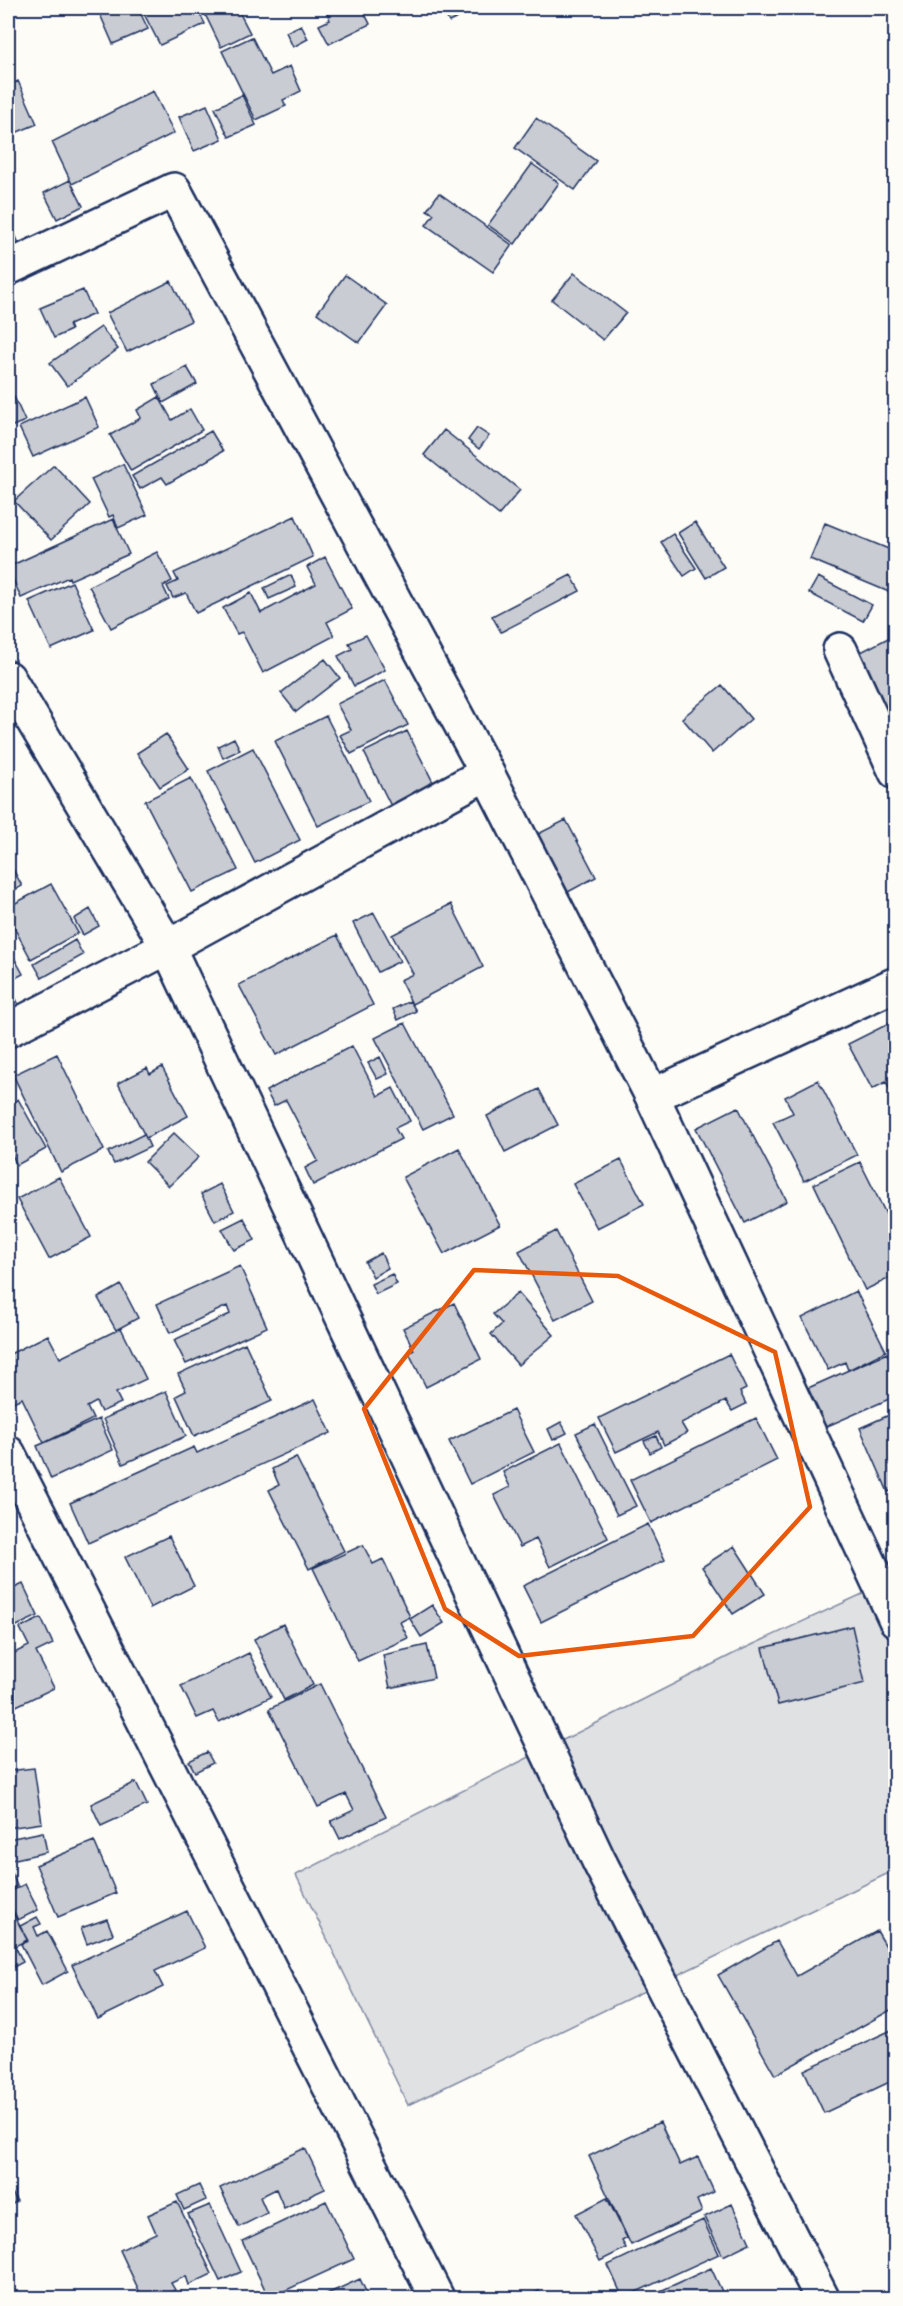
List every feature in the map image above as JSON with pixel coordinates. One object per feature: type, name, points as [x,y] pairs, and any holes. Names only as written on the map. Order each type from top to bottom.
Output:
[{"type":"street","points":[[8,268],[174,190],[487,773],[652,1096],[896,1620]]},
{"type":"street","points":[[840,650],[896,772]]},
{"type":"street","points":[[8,678],[168,946],[599,1861],[822,2298]]},
{"type":"street","points":[[8,1030],[487,773]]},
{"type":"street","points":[[652,1096],[896,984]]},
{"type":"street","points":[[8,1453],[437,2298]]},
{"type":"highlighted area","points":[[474,1270],[618,1276],[775,1352],[810,1507],[693,1636],[519,1656],[445,1609],[364,1409]]},
{"type":"shaded area","points":[[895,1579],[895,1870],[408,2105],[296,1875],[741,1650]]},
{"type":"building","points":[[110,8],[138,8],[148,29],[113,44],[99,12]]},
{"type":"building","points":[[141,8],[197,8],[205,24],[160,45]]},
{"type":"building","points":[[202,8],[237,8],[250,33],[221,47]]},
{"type":"building","points":[[362,8],[370,24],[329,44],[319,25],[330,20],[326,10]]},
{"type":"building","points":[[442,8],[479,8],[449,22]]},
{"type":"building","points":[[301,25],[308,39],[293,47],[286,32]]},
{"type":"building","points":[[252,37],[271,75],[290,66],[301,91],[283,100],[286,106],[256,120],[222,51]]},
{"type":"building","points":[[18,81],[37,124],[8,136],[8,86]]},
{"type":"building","points":[[153,91],[174,133],[72,184],[52,142]]},
{"type":"building","points":[[242,95],[256,125],[229,137],[215,108]]},
{"type":"building","points":[[207,105],[222,139],[194,151],[179,117]]},
{"type":"building","points":[[536,118],[596,161],[575,190],[515,148]]},
{"type":"building","points":[[532,164],[559,183],[515,244],[488,225]]},
{"type":"building","points":[[70,180],[83,206],[57,219],[44,193]]},
{"type":"building","points":[[439,193],[512,245],[493,272],[426,225],[434,214],[427,210]]},
{"type":"building","points":[[8,218],[20,246],[8,251]]},
{"type":"building","points":[[574,273],[626,313],[603,340],[552,300]]},
{"type":"building","points":[[345,275],[387,305],[359,343],[317,313]]},
{"type":"building","points":[[171,281],[191,321],[127,352],[107,313]]},
{"type":"building","points":[[83,290],[94,314],[69,325],[71,330],[54,338],[40,308]]},
{"type":"building","points":[[101,327],[118,349],[67,386],[50,363]]},
{"type":"building","points":[[187,367],[197,384],[163,403],[154,384]]},
{"type":"building","points":[[8,383],[25,421],[8,428]]},
{"type":"building","points":[[85,397],[99,427],[33,457],[19,427]]},
{"type":"building","points":[[159,397],[172,420],[190,409],[202,430],[131,471],[110,435],[141,418],[137,410]]},
{"type":"building","points":[[477,428],[489,436],[479,449],[468,440]]},
{"type":"building","points":[[444,430],[520,490],[499,515],[424,455]]},
{"type":"building","points":[[211,431],[223,451],[167,484],[162,477],[140,489],[132,476]]},
{"type":"building","points":[[123,464],[147,515],[118,528],[113,515],[109,517],[91,479]]},
{"type":"building","points":[[54,465],[90,504],[51,540],[14,501]]},
{"type":"building","points":[[295,516],[313,557],[196,613],[186,593],[173,598],[167,586],[178,581],[174,573]]},
{"type":"building","points":[[113,519],[129,554],[70,580],[69,577],[21,598],[8,567]]},
{"type":"building","points":[[695,522],[724,567],[706,578],[678,533]]},
{"type":"building","points":[[825,523],[896,552],[896,577],[889,592],[810,559]]},
{"type":"building","points":[[673,534],[696,568],[684,576],[661,542]]},
{"type":"building","points":[[157,552],[172,581],[163,586],[169,599],[111,628],[89,586]]},
{"type":"building","points":[[325,557],[352,609],[327,622],[334,636],[263,673],[242,632],[237,634],[223,608],[251,593],[261,613],[316,584],[307,567]]},
{"type":"building","points":[[291,575],[296,587],[269,599],[264,588]]},
{"type":"building","points":[[571,575],[580,591],[501,632],[492,616]]},
{"type":"building","points":[[818,577],[872,605],[863,621],[809,593]]},
{"type":"building","points":[[72,582],[94,630],[51,649],[29,601]]},
{"type":"building","points":[[896,634],[896,720],[892,721],[857,654]]},
{"type":"building","points":[[366,635],[385,670],[354,686],[338,656],[352,649],[349,643]]},
{"type":"building","points":[[325,659],[340,678],[296,712],[281,693]]},
{"type":"building","points":[[385,680],[408,725],[351,754],[340,735],[351,730],[337,704]]},
{"type":"building","points":[[722,685],[751,719],[712,753],[682,718]]},
{"type":"building","points":[[326,716],[369,801],[318,826],[275,741]]},
{"type":"building","points":[[407,731],[434,784],[391,806],[364,752]]},
{"type":"building","points":[[166,734],[189,769],[160,787],[137,753]]},
{"type":"building","points":[[234,738],[240,750],[223,758],[218,746]]},
{"type":"building","points":[[253,748],[300,840],[255,863],[208,771]]},
{"type":"building","points":[[191,778],[238,870],[192,892],[145,801]]},
{"type":"building","points":[[566,820],[596,877],[568,892],[538,834]]},
{"type":"building","points":[[8,860],[22,886],[8,894]]},
{"type":"building","points":[[51,884],[78,933],[31,959],[8,916],[8,907]]},
{"type":"building","points":[[451,904],[483,967],[412,1004],[400,980],[413,974],[392,935]]},
{"type":"building","points":[[90,909],[99,926],[83,935],[74,919]]},
{"type":"building","points":[[374,913],[400,961],[378,972],[353,923]]},
{"type":"building","points":[[337,935],[373,1005],[276,1055],[239,985]]},
{"type":"building","points":[[75,940],[83,955],[42,978],[34,964]]},
{"type":"building","points":[[10,950],[23,974],[8,982],[8,952]]},
{"type":"building","points":[[11,989],[21,1009],[8,1016],[8,991]]},
{"type":"building","points":[[410,1001],[416,1011],[398,1020],[393,1009]]},
{"type":"building","points":[[896,1020],[896,1102],[886,1082],[872,1089],[848,1044]]},
{"type":"building","points":[[405,1023],[453,1114],[423,1129],[375,1038]]},
{"type":"building","points":[[352,1046],[378,1096],[393,1088],[410,1121],[395,1128],[401,1139],[313,1185],[305,1168],[318,1161],[286,1100],[274,1106],[266,1091]]},
{"type":"building","points":[[57,1054],[104,1150],[61,1172],[13,1075]]},
{"type":"building","points":[[380,1057],[388,1074],[377,1079],[368,1063]]},
{"type":"building","points":[[162,1067],[188,1116],[146,1138],[118,1083],[147,1068],[150,1074]]},
{"type":"building","points":[[818,1080],[857,1155],[804,1181],[773,1122],[793,1113],[785,1097]]},
{"type":"building","points":[[539,1089],[558,1125],[505,1152],[487,1116]]},
{"type":"building","points":[[18,1099],[46,1149],[17,1165],[8,1147],[8,1105]]},
{"type":"building","points":[[738,1107],[787,1201],[745,1223],[696,1128]]},
{"type":"building","points":[[174,1133],[199,1157],[169,1186],[145,1162]]},
{"type":"building","points":[[144,1134],[150,1147],[114,1164],[108,1152]]},
{"type":"building","points":[[459,1148],[500,1225],[444,1254],[403,1177]]},
{"type":"building","points":[[621,1160],[644,1204],[597,1228],[573,1184]]},
{"type":"building","points":[[860,1162],[896,1234],[896,1275],[865,1290],[814,1184]]},
{"type":"building","points":[[59,1177],[91,1237],[49,1259],[17,1199]]},
{"type":"building","points":[[220,1184],[234,1211],[215,1221],[201,1194]]},
{"type":"building","points":[[244,1218],[255,1240],[234,1250],[222,1229]]},
{"type":"building","points":[[556,1231],[592,1301],[555,1320],[519,1251]]},
{"type":"building","points":[[381,1253],[388,1268],[373,1277],[365,1262]]},
{"type":"building","points":[[240,1266],[267,1327],[186,1364],[174,1340],[230,1314],[227,1306],[170,1333],[157,1304]]},
{"type":"building","points":[[392,1274],[397,1284],[376,1294],[371,1284]]},
{"type":"building","points":[[121,1285],[138,1318],[116,1330],[98,1298]]},
{"type":"building","points":[[856,1291],[886,1351],[848,1370],[845,1362],[828,1370],[802,1318]]},
{"type":"building","points":[[518,1293],[554,1335],[518,1365],[491,1334],[502,1324],[493,1314]]},
{"type":"building","points":[[454,1303],[481,1359],[426,1387],[409,1353],[414,1350],[403,1328]]},
{"type":"building","points":[[121,1328],[146,1379],[116,1393],[121,1403],[101,1412],[96,1402],[87,1407],[93,1419],[44,1443],[22,1398],[11,1403],[8,1395],[8,1355],[48,1335],[60,1358]]},
{"type":"building","points":[[245,1343],[272,1401],[194,1436],[176,1396],[186,1391],[178,1374]]},
{"type":"building","points":[[887,1353],[896,1372],[896,1396],[823,1428],[806,1389]]},
{"type":"building","points":[[729,1354],[746,1389],[740,1392],[746,1404],[732,1411],[726,1401],[681,1423],[687,1433],[664,1445],[658,1432],[616,1452],[599,1418]]},
{"type":"building","points":[[166,1391],[186,1436],[123,1464],[103,1419]]},
{"type":"building","points":[[315,1399],[331,1433],[88,1543],[70,1503],[194,1447],[197,1453]]},
{"type":"building","points":[[513,1410],[534,1452],[470,1484],[449,1441]]},
{"type":"building","points":[[896,1412],[896,1489],[888,1492],[860,1428]]},
{"type":"building","points":[[756,1418],[777,1460],[651,1523],[630,1480]]},
{"type":"building","points":[[99,1419],[113,1450],[51,1479],[37,1446]]},
{"type":"building","points":[[561,1422],[567,1433],[553,1440],[548,1429]]},
{"type":"building","points":[[595,1424],[636,1506],[617,1515],[576,1433]]},
{"type":"building","points":[[656,1436],[661,1447],[650,1453],[644,1441]]},
{"type":"building","points":[[561,1443],[608,1538],[550,1567],[536,1539],[520,1547],[494,1495],[510,1487],[503,1472]]},
{"type":"building","points":[[296,1457],[344,1551],[309,1569],[269,1490],[279,1485],[272,1469]]},
{"type":"building","points":[[648,1524],[665,1560],[541,1622],[523,1586]]},
{"type":"building","points":[[169,1536],[194,1586],[150,1608],[125,1557]]},
{"type":"building","points":[[363,1545],[373,1564],[383,1559],[410,1617],[400,1622],[408,1638],[358,1661],[313,1568]]},
{"type":"building","points":[[734,1546],[765,1594],[733,1614],[702,1567]]},
{"type":"building","points":[[23,1584],[38,1616],[8,1630],[8,1591]]},
{"type":"building","points":[[432,1605],[444,1623],[421,1637],[410,1619]]},
{"type":"building","points":[[41,1618],[53,1644],[36,1652],[54,1688],[8,1710],[8,1656],[29,1646],[20,1628]]},
{"type":"building","points":[[283,1624],[313,1685],[284,1700],[254,1639]]},
{"type":"building","points":[[852,1626],[865,1683],[778,1705],[763,1648]]},
{"type":"building","points":[[427,1645],[434,1678],[390,1688],[383,1655]]},
{"type":"building","points":[[249,1653],[271,1697],[219,1722],[213,1711],[197,1718],[181,1686]]},
{"type":"building","points":[[320,1684],[386,1817],[340,1839],[331,1821],[354,1810],[346,1794],[318,1807],[269,1709]]},
{"type":"building","points":[[207,1752],[213,1763],[195,1772],[189,1761]]},
{"type":"building","points":[[34,1768],[42,1823],[8,1828],[8,1771]]},
{"type":"building","points":[[136,1782],[147,1805],[101,1826],[91,1804]]},
{"type":"building","points":[[43,1832],[47,1852],[11,1860],[8,1839]]},
{"type":"building","points":[[94,1841],[116,1893],[58,1917],[36,1865]]},
{"type":"building","points":[[8,1863],[17,1886],[8,1890]]},
{"type":"building","points":[[25,1884],[38,1910],[18,1920],[8,1900],[8,1893]]},
{"type":"building","points":[[8,1903],[27,1940],[15,1946],[23,1962],[8,1970]]},
{"type":"building","points":[[187,1911],[205,1948],[155,1971],[163,1987],[98,2019],[72,1965]]},
{"type":"building","points":[[37,1917],[41,1924],[34,1927],[38,1936],[47,1931],[68,1971],[42,1985],[21,1944],[28,1941],[20,1926]]},
{"type":"building","points":[[107,1919],[113,1934],[87,1944],[81,1928]]},
{"type":"building","points":[[877,1931],[896,1963],[896,2007],[775,2075],[718,1975],[777,1941],[797,1976]]},
{"type":"building","points":[[896,2028],[896,2079],[824,2113],[804,2070]]},
{"type":"building","points":[[660,2122],[680,2165],[698,2157],[714,2192],[697,2200],[702,2212],[631,2245],[589,2156]]},
{"type":"building","points":[[305,2148],[325,2189],[284,2208],[276,2189],[260,2197],[267,2213],[239,2227],[220,2188]]},
{"type":"building","points":[[199,2185],[206,2200],[184,2210],[177,2195]]},
{"type":"building","points":[[8,2187],[17,2201],[8,2207]]},
{"type":"building","points":[[607,2198],[627,2238],[622,2241],[626,2248],[600,2261],[576,2214]]},
{"type":"building","points":[[326,2201],[354,2259],[269,2298],[242,2241]]},
{"type":"building","points":[[177,2202],[212,2274],[189,2285],[186,2276],[171,2283],[175,2290],[161,2297],[158,2290],[142,2297],[120,2250],[156,2233],[148,2215]]},
{"type":"building","points":[[732,2204],[750,2243],[723,2256],[704,2217]]},
{"type":"building","points":[[210,2205],[241,2272],[220,2281],[188,2214]]},
{"type":"building","points":[[703,2220],[719,2254],[623,2298],[608,2265]]},
{"type":"building","points":[[711,2268],[725,2298],[658,2298],[656,2293]]},
{"type":"building","points":[[360,2279],[369,2298],[318,2298]]},
{"type":"building","points":[[539,2291],[542,2298],[522,2298]]}]
